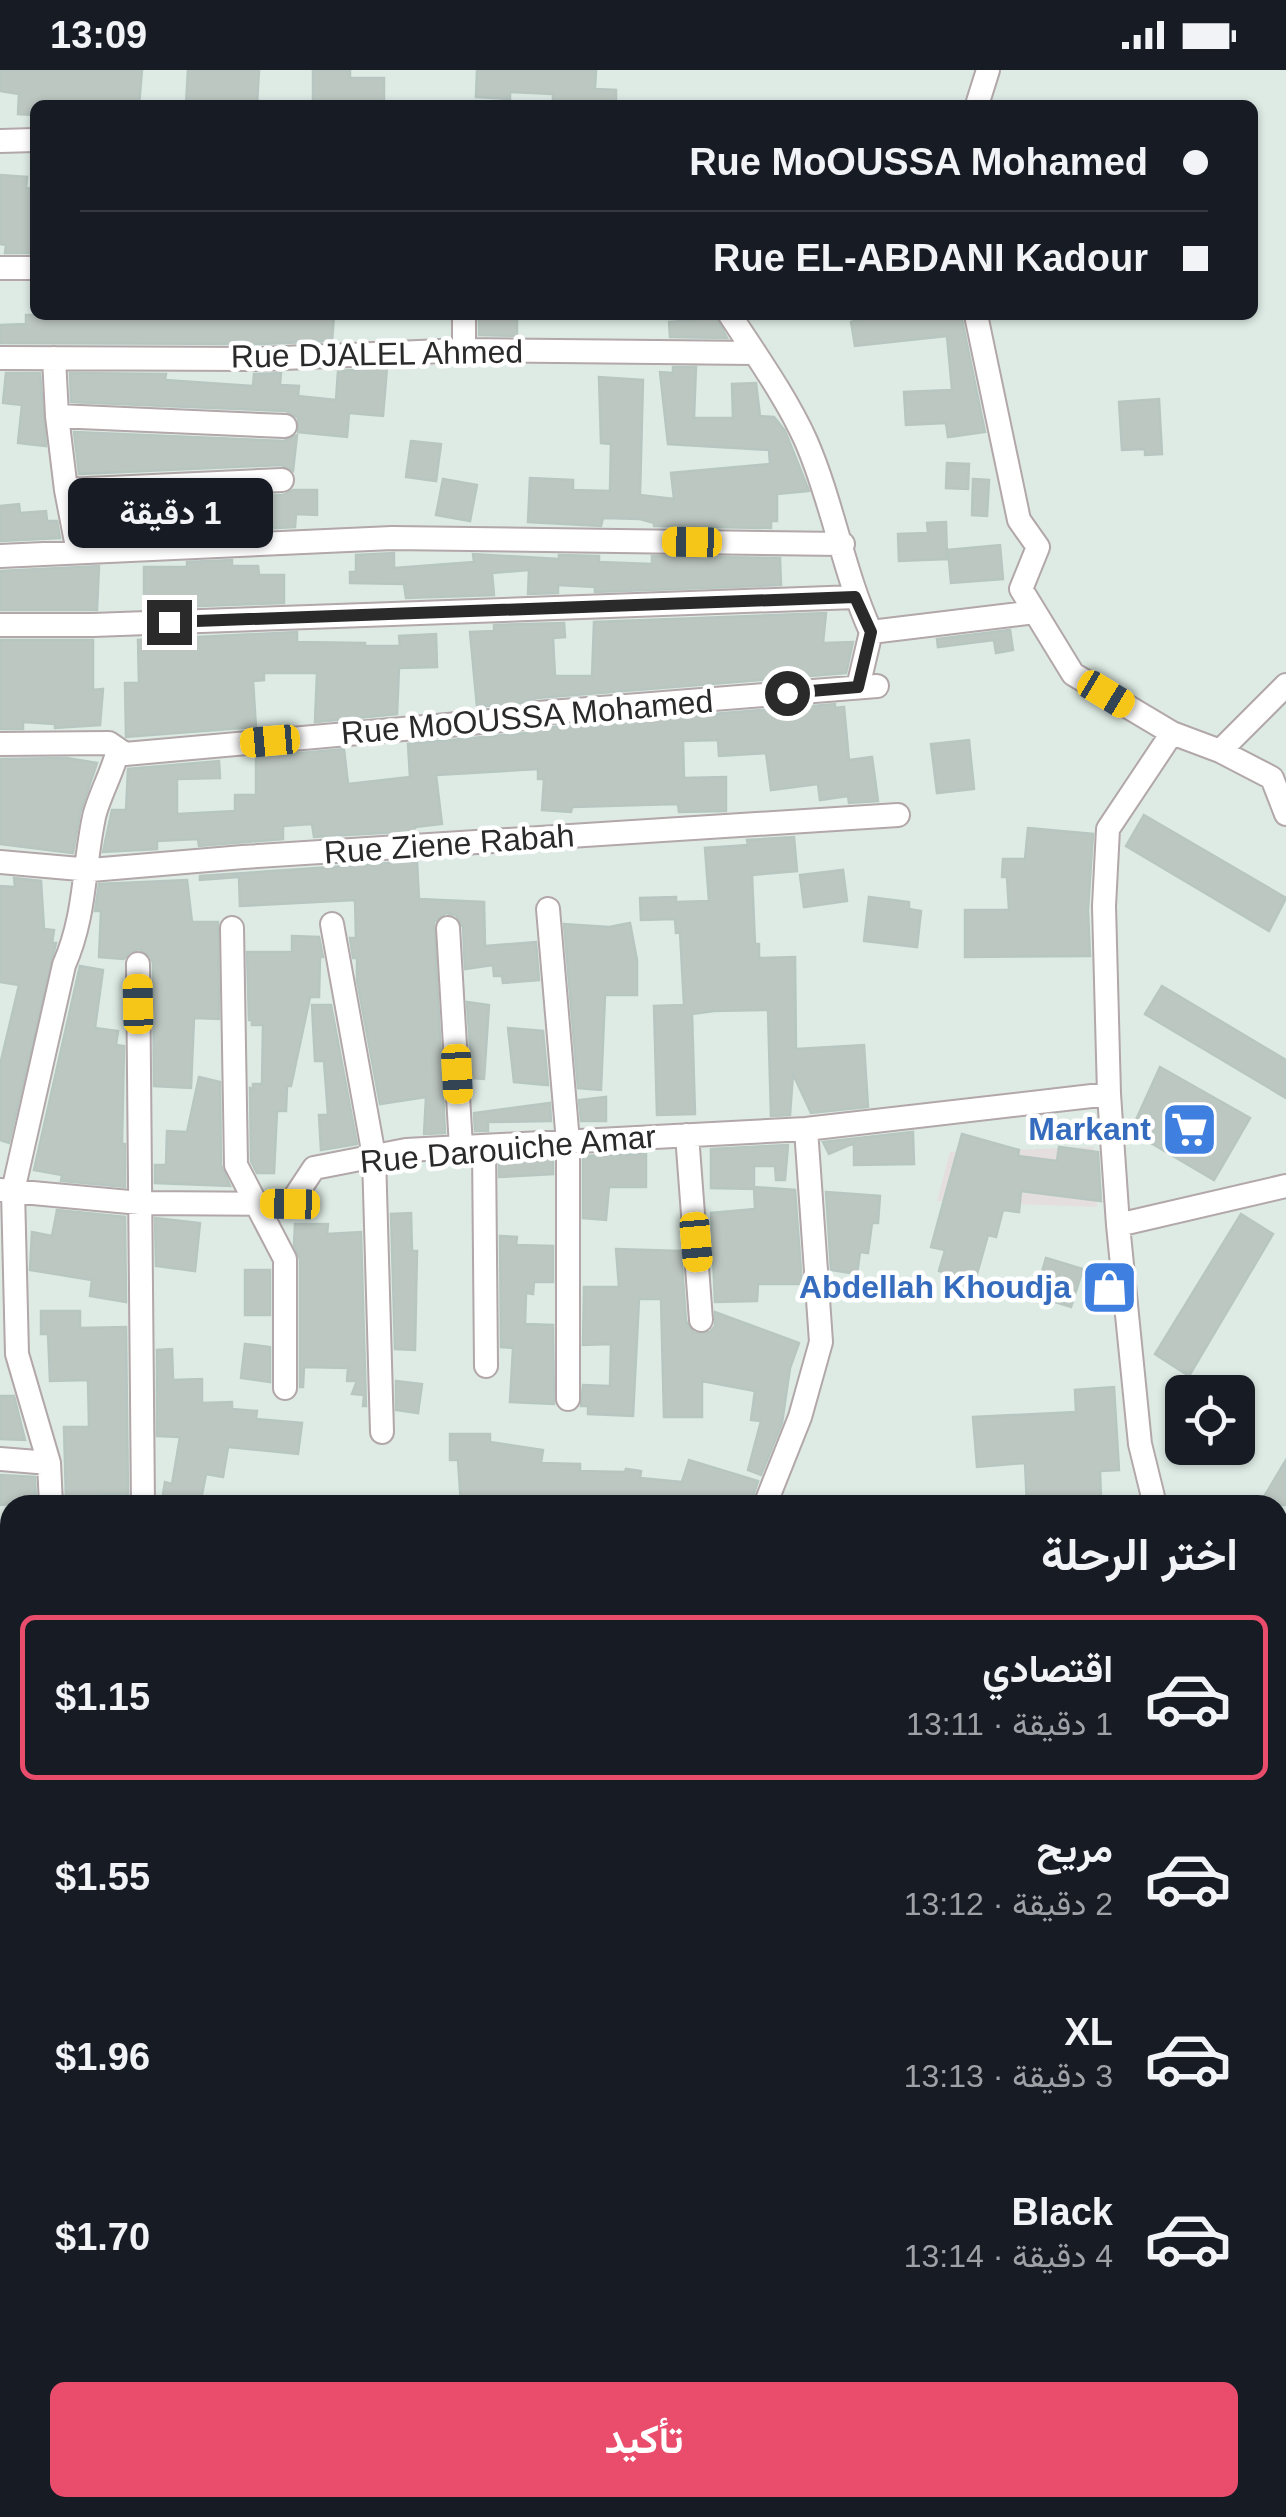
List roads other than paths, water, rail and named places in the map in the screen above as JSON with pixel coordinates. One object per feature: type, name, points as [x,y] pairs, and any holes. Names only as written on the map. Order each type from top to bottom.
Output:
[{"type":"street","points":[[979,100],[988,70]]},
{"type":"street","points":[[0,140],[30,140]]},
{"type":"street","points":[[0,268],[30,268]]},
{"type":"street","points":[[464,320],[464,350]]},
{"type":"street","points":[[733,320],[805,440],[842,544],[855,597],[871,632],[1034,612]]},
{"type":"street","points":[[977,320],[1019,520],[1038,546],[1020,589],[1034,612],[1074,674],[1172,733],[1220,751],[1279,782],[1286,814]]},
{"type":"street","name":"Rue DJALEL Ahmed","points":[[0,358],[261,358],[464,350],[754,353]]},
{"type":"street","points":[[54,358],[56,416],[78,552]]},
{"type":"street","points":[[56,416],[285,426]]},
{"type":"street","points":[[66,490],[282,480]]},
{"type":"street","points":[[0,556],[392,538],[842,544]]},
{"type":"street","points":[[0,625],[93,626],[855,597]]},
{"type":"street","name":"Rue MoOUSSA Mohamed","points":[[0,744],[110,743],[125,754],[525,718],[538,713],[867,686],[871,632]]},
{"type":"street","points":[[1220,751],[1286,685]]},
{"type":"street","points":[[1153,1495],[1140,1444],[1118,1225],[1109,1094],[1104,906],[1108,829],[1172,733]]},
{"type":"street","points":[[52,1495],[50,1463],[8,1353],[6,1190],[64,965],[77,935],[95,812],[116,757]]},
{"type":"street","name":"Rue Ziene Rabah","points":[[0,862],[86,870],[898,815]]},
{"type":"street","points":[[548,910],[568,1142],[568,1399]]},
{"type":"street","points":[[332,924],[374,1156],[382,1432]]},
{"type":"street","points":[[232,928],[236,1165],[286,1259],[285,1388]]},
{"type":"street","points":[[448,928],[472,1146],[486,1366]]},
{"type":"street","points":[[138,964],[144,1495]]},
{"type":"street","name":"Rue Darouiche Amar","points":[[6,1190],[140,1203],[290,1204],[314,1168],[406,1150],[806,1128],[1109,1094]]},
{"type":"street","points":[[768,1495],[800,1417],[821,1342],[806,1128]]},
{"type":"street","points":[[686,1135],[701,1320]]},
{"type":"street","points":[[1118,1225],[1286,1186]]},
{"type":"street","points":[[0,1459],[50,1463]]},
{"type":"place","name":"Markant","points":[[1190,1129]]},
{"type":"place","name":"Abdellah Khoudja","points":[[1110,1287]]}]
